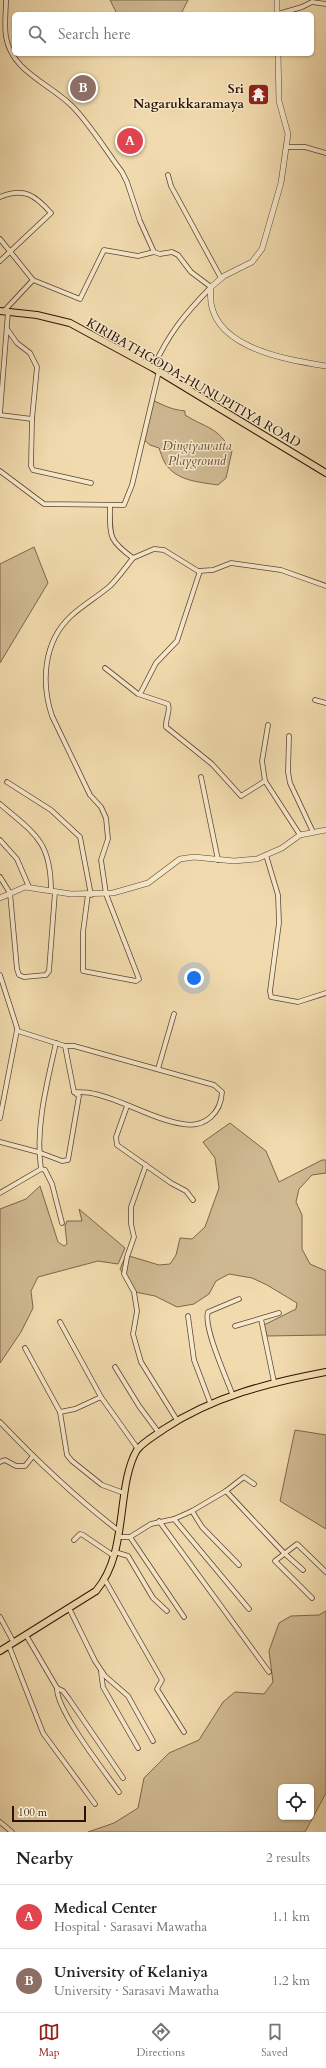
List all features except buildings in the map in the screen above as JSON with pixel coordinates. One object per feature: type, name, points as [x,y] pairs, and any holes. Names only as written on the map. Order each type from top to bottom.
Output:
[{"type":"main road","name":"KIRIBATHGODA-HUNUPITIYA ROAD","points":[[4,311],[37,315],[70,323],[156,370],[326,473]]},
{"type":"main road","points":[[0,1651],[96,1591],[105,1580],[114,1554],[124,1493],[132,1459],[138,1449],[178,1420],[211,1405],[274,1382],[326,1372]]},
{"type":"street","points":[[6,0],[6,35],[12,53]]},
{"type":"street","points":[[277,0],[277,12]]},
{"type":"street","points":[[284,12],[302,7],[312,2],[326,4]]},
{"type":"street","points":[[14,56],[24,70],[55,91],[76,110],[122,172],[127,182],[142,226],[154,252]]},
{"type":"street","points":[[0,471],[44,504],[124,505],[132,485],[156,370],[170,334],[183,315],[210,287],[221,278],[252,262],[262,249],[281,183],[288,134],[279,101],[278,56]]},
{"type":"street","points":[[286,147],[305,147],[326,152]]},
{"type":"street","points":[[168,175],[171,186],[221,278]]},
{"type":"street","points":[[0,196],[14,191],[31,195],[42,203],[51,213],[0,261]]},
{"type":"street","points":[[0,239],[33,280],[80,299],[104,250],[138,256],[154,252],[160,254],[172,252],[178,255],[191,272],[210,287]]},
{"type":"street","points":[[32,419],[0,414],[7,329],[4,311],[33,280]]},
{"type":"street","points":[[210,287],[209,296],[212,313],[224,331],[254,348],[306,363],[326,366]]},
{"type":"street","points":[[7,329],[17,343],[30,353],[37,368],[32,419],[31,466],[33,470],[91,483]]},
{"type":"street","points":[[110,506],[110,529],[116,546],[134,558]]},
{"type":"street","points":[[7,782],[51,810],[80,837],[89,895],[83,932],[83,971],[136,981],[139,979],[106,894],[106,884],[101,860],[108,839],[106,818],[101,807],[90,795],[52,716],[48,703],[45,680],[47,660],[51,645],[59,630],[70,617],[110,585],[134,558],[154,549],[164,550],[200,571],[213,570],[231,563],[281,570],[326,586]]},
{"type":"street","points":[[140,694],[156,663],[177,641],[200,571]]},
{"type":"street","points":[[105,668],[140,694],[168,704],[170,707],[165,723],[166,727],[212,764],[241,796],[265,781]]},
{"type":"street","points":[[315,700],[326,703]]},
{"type":"street","points":[[268,725],[262,761],[265,781],[300,835]]},
{"type":"street","points":[[288,736],[288,772],[290,783],[313,832]]},
{"type":"street","points":[[201,777],[218,860]]},
{"type":"street","points":[[0,804],[34,833],[46,850],[51,872],[53,891],[48,971],[46,975],[24,977],[19,975],[16,969],[10,892],[0,876]]},
{"type":"street","points":[[0,898],[10,892],[29,887],[89,895],[106,894],[148,884],[180,859],[194,857],[234,861],[256,859],[282,848],[300,835],[326,830]]},
{"type":"street","points":[[0,840],[17,859],[29,887]]},
{"type":"street","points":[[266,855],[278,895],[279,923],[270,991],[271,997],[298,1002],[326,993]]},
{"type":"street","points":[[0,976],[18,1029],[0,1118]]},
{"type":"street","points":[[158,1069],[174,1014]]},
{"type":"street","points":[[18,1029],[18,1031],[65,1046],[74,1046],[214,1085],[222,1092],[221,1103],[214,1114],[201,1123],[183,1125],[96,1094],[74,1092]]},
{"type":"street","points":[[41,1169],[38,1152],[46,1091],[56,1043]]},
{"type":"street","points":[[0,1142],[38,1152],[62,1161],[68,1160],[79,1096],[74,1092],[65,1046]]},
{"type":"street","points":[[127,1106],[116,1138],[117,1145],[171,1183],[186,1191],[193,1200]]},
{"type":"street","points":[[146,1165],[132,1207],[131,1224],[134,1238],[127,1257],[124,1274],[134,1292],[138,1311],[133,1334],[141,1362],[178,1420]]},
{"type":"street","points":[[0,1192],[41,1169]]},
{"type":"street","points":[[41,1169],[45,1170],[52,1184],[62,1223]]},
{"type":"street","points":[[233,1396],[210,1336],[207,1315],[208,1312],[239,1299]]},
{"type":"street","points":[[235,1326],[279,1313]]},
{"type":"street","points":[[188,1316],[194,1360],[211,1405]]},
{"type":"street","points":[[261,1319],[274,1382]]},
{"type":"street","points":[[60,1322],[101,1397],[138,1449]]},
{"type":"street","points":[[25,1348],[60,1412],[67,1455],[72,1461],[102,1485],[124,1493]]},
{"type":"street","points":[[115,1366],[139,1406],[159,1433]]},
{"type":"street","points":[[60,1412],[75,1409],[101,1397]]},
{"type":"street","points":[[0,1422],[33,1456],[118,1534],[130,1537],[184,1617]]},
{"type":"street","points":[[0,1462],[5,1460],[16,1466],[25,1466],[33,1456]]},
{"type":"street","points":[[130,1537],[159,1521],[174,1519],[192,1511],[226,1491],[244,1477],[254,1484]]},
{"type":"street","points":[[226,1491],[284,1553],[303,1570]]},
{"type":"street","points":[[192,1511],[202,1527],[239,1565]]},
{"type":"street","points":[[174,1519],[250,1609]]},
{"type":"street","points":[[159,1521],[269,1672]]},
{"type":"street","points":[[74,1540],[80,1534],[114,1554],[128,1556],[153,1598],[167,1611]]},
{"type":"street","points":[[312,1598],[275,1561],[297,1544],[326,1572]]},
{"type":"street","points":[[105,1580],[162,1680],[157,1689],[184,1732]]},
{"type":"street","points":[[69,1608],[101,1670],[105,1676],[128,1696],[153,1741]]},
{"type":"street","points":[[0,1617],[12,1644],[43,1733],[95,1804]]},
{"type":"street","points":[[26,1635],[57,1688],[69,1699],[123,1778]]},
{"type":"street","points":[[101,1670],[102,1687],[138,1748]]},
{"type":"street","points":[[57,1688],[57,1692],[63,1707],[75,1729],[119,1792]]},
{"type":"street","points":[[0,1822],[12,1832]]},
{"type":"green space","points":[[110,0],[188,0],[182,12],[116,12]]},
{"type":"green space","name":"Dingiyawatta Playground","points":[[152,400],[171,408],[185,411],[185,415],[216,432],[226,443],[232,451],[226,478],[218,485],[188,480],[175,474],[165,463],[159,448],[150,445],[142,438]]},
{"type":"green space","points":[[34,547],[48,583],[0,663],[0,564]]},
{"type":"green space","points":[[230,1123],[266,1151],[279,1182],[322,1160],[326,1160],[326,1173],[312,1175],[299,1189],[296,1202],[302,1215],[302,1249],[310,1264],[326,1271],[326,1335],[267,1336],[264,1325],[296,1309],[297,1303],[252,1278],[229,1274],[216,1281],[209,1294],[194,1304],[177,1307],[155,1296],[135,1292],[120,1269],[126,1255],[159,1265],[170,1264],[176,1255],[180,1238],[192,1239],[205,1227],[219,1188],[215,1158],[203,1142]]},
{"type":"green space","points":[[40,1186],[58,1242],[64,1246],[67,1244],[65,1226],[67,1221],[82,1221],[79,1209],[125,1248],[118,1264],[98,1261],[38,1277],[31,1291],[33,1308],[21,1332],[0,1363],[0,1209],[26,1199]]},
{"type":"green space","points":[[295,1430],[326,1435],[326,1529],[280,1501]]},
{"type":"green space","points":[[326,1611],[326,1793],[314,1815],[314,1784],[278,1784],[278,1820],[311,1820],[305,1832],[88,1832],[114,1823],[138,1808],[144,1778],[169,1753],[199,1740],[223,1702],[235,1692],[264,1694],[273,1682],[269,1651],[279,1623],[291,1616],[319,1615]]},
{"type":"place","name":"University of Kelaniya","points":[[83,88]]},
{"type":"place","name":"Sri Nagarukkaramaya","points":[[259,95]]},
{"type":"place","name":"Medical Center","points":[[130,141]]}]
